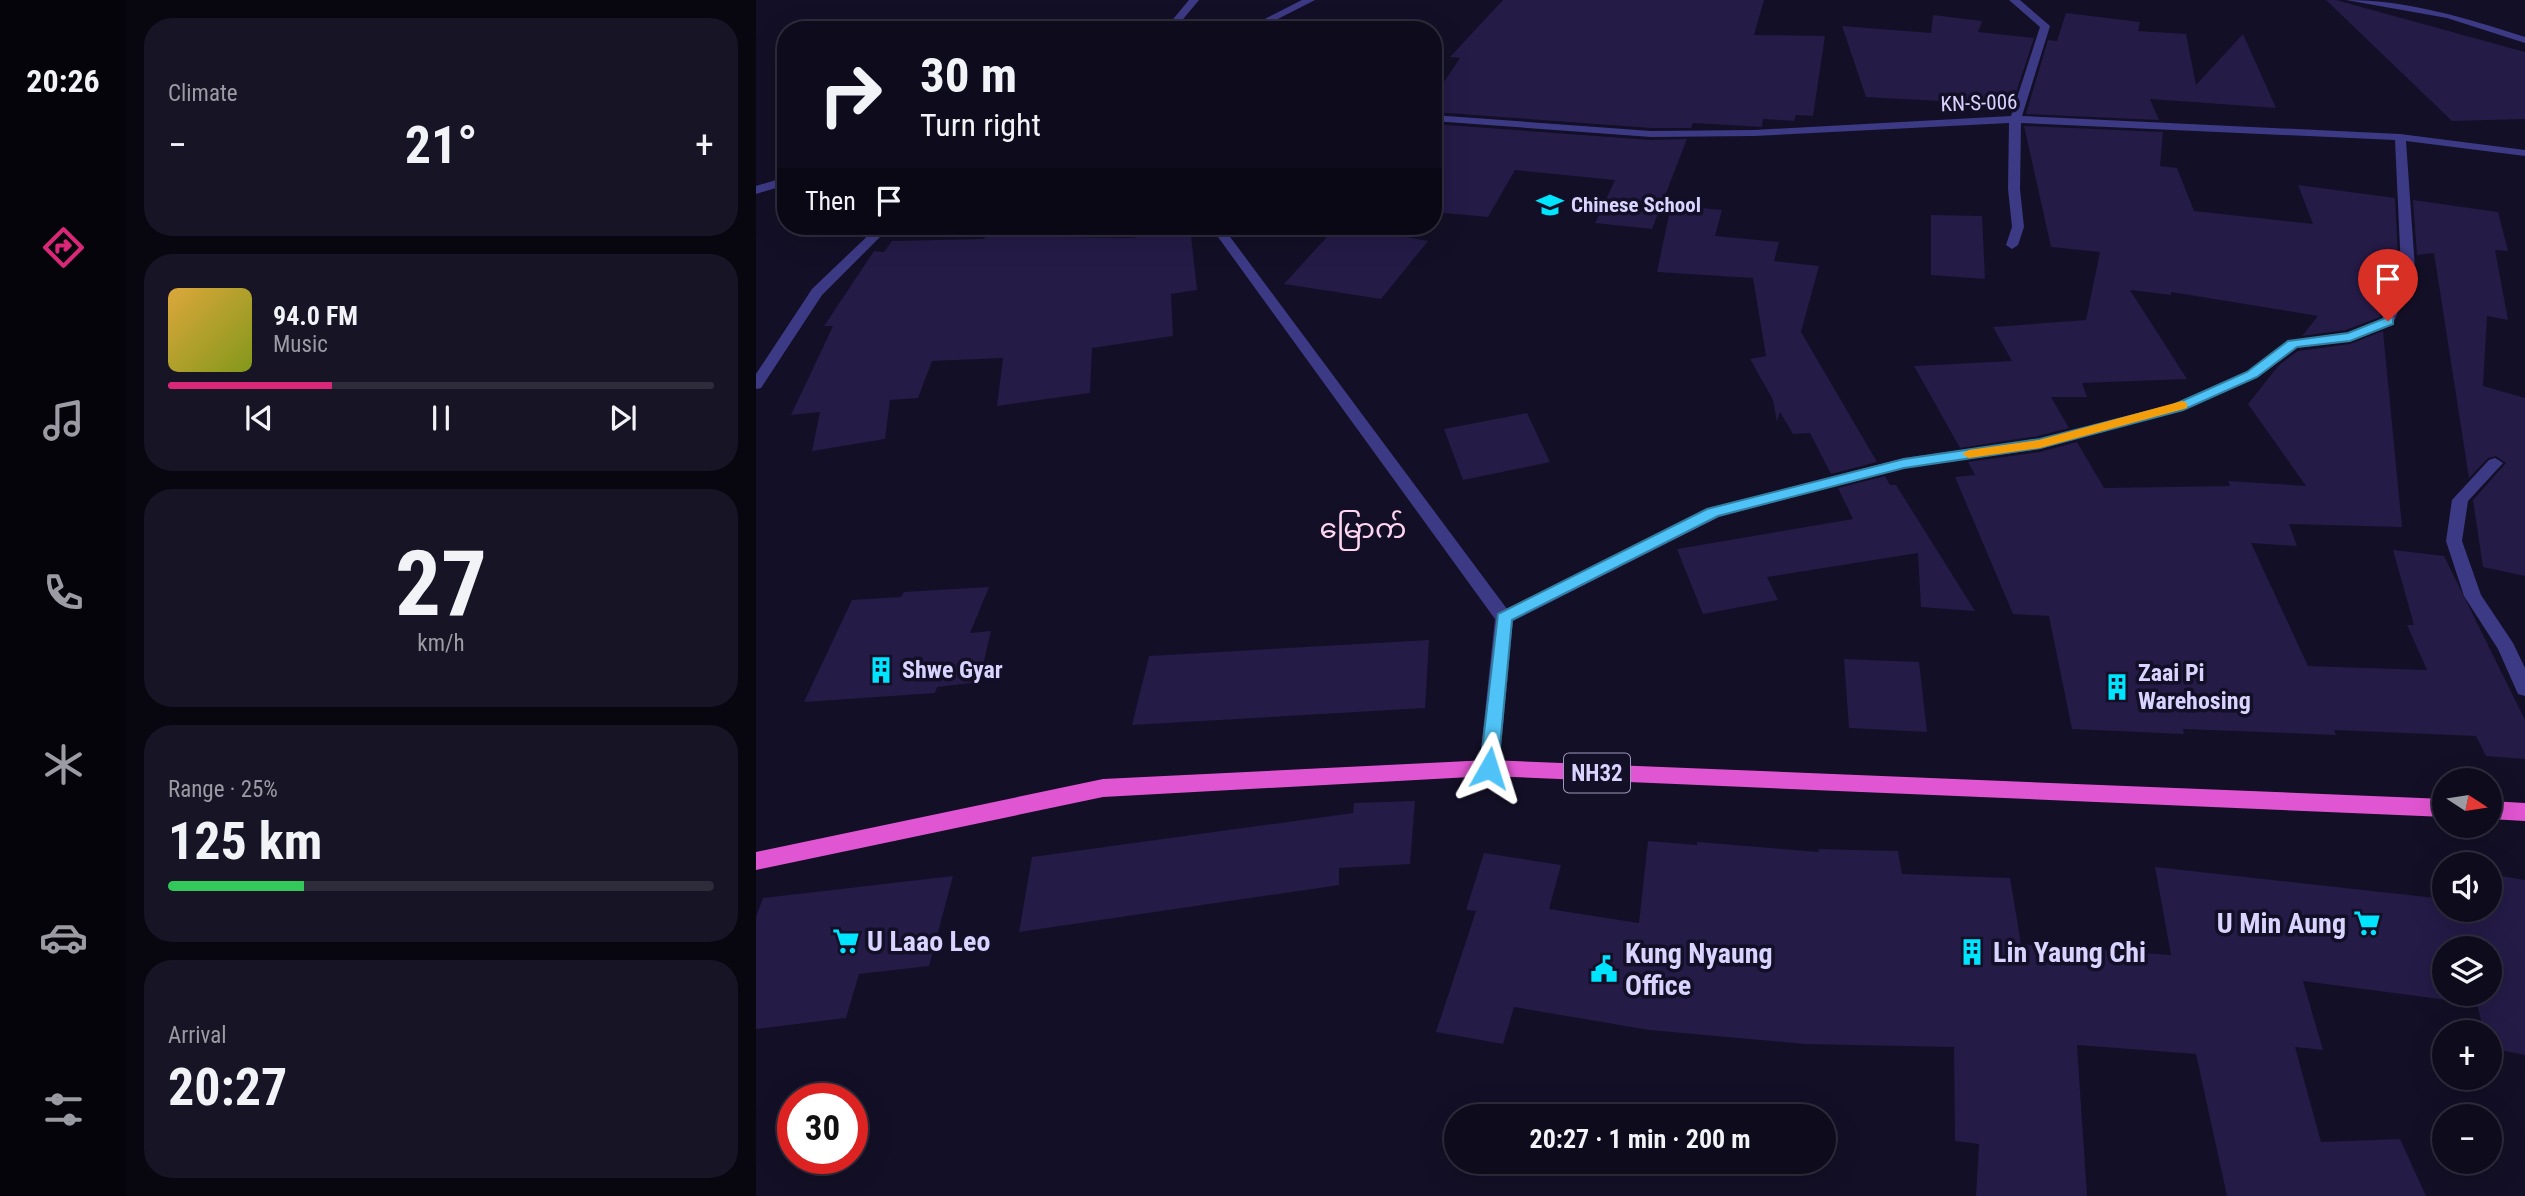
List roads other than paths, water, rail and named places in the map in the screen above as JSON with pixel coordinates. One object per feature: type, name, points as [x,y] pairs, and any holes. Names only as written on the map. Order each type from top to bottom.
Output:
[{"type":"highway","name":"NH32","points":[[756,861],[1103,788],[1489,768],[2432,807]]},
{"type":"highway","points":[[2502,811],[2525,812]]},
{"type":"street","points":[[1176,21],[1194,0]]},
{"type":"street","points":[[1267,21],[1310,0]]},
{"type":"street","points":[[2012,246],[2018,227],[2014,189],[2015,119],[2045,26],[2014,0]]},
{"type":"street","points":[[2351,0],[2449,15],[2525,40]]},
{"type":"street","points":[[2440,0],[2449,15]]},
{"type":"street","name":"KN-S-006","points":[[1442,119],[1651,134],[1754,133],[2015,119],[2400,137],[2525,153]]},
{"type":"street","points":[[1504,618],[1713,513],[1904,463],[2040,444],[2178,407],[2252,374],[2293,344],[2350,337],[2388,321],[2407,269],[2400,137]]},
{"type":"street","points":[[756,190],[777,184]]},
{"type":"street","points":[[756,386],[817,292],[876,235]]},
{"type":"street","points":[[1223,235],[1504,618],[1489,768]]},
{"type":"street","points":[[2495,463],[2460,499],[2454,541],[2473,596],[2507,648],[2525,689]]},
{"type":"place","name":"Chinese School","points":[[1550,205]]},
{"type":"place","name":"Shwe Gyar","points":[[881,670]]},
{"type":"place","name":"Zaai Pi Warehosing","points":[[2117,687]]},
{"type":"place","name":"U Min Aung","points":[[2367,923]]},
{"type":"place","name":"U Laao Leo","points":[[846,941]]},
{"type":"place","name":"Lin Yaung Chi","points":[[1972,952]]},
{"type":"place","name":"Kung Nyaung Office","points":[[1604,969]]},
{"type":"district","name":"မြောက်","points":[[1363,528]]}]
